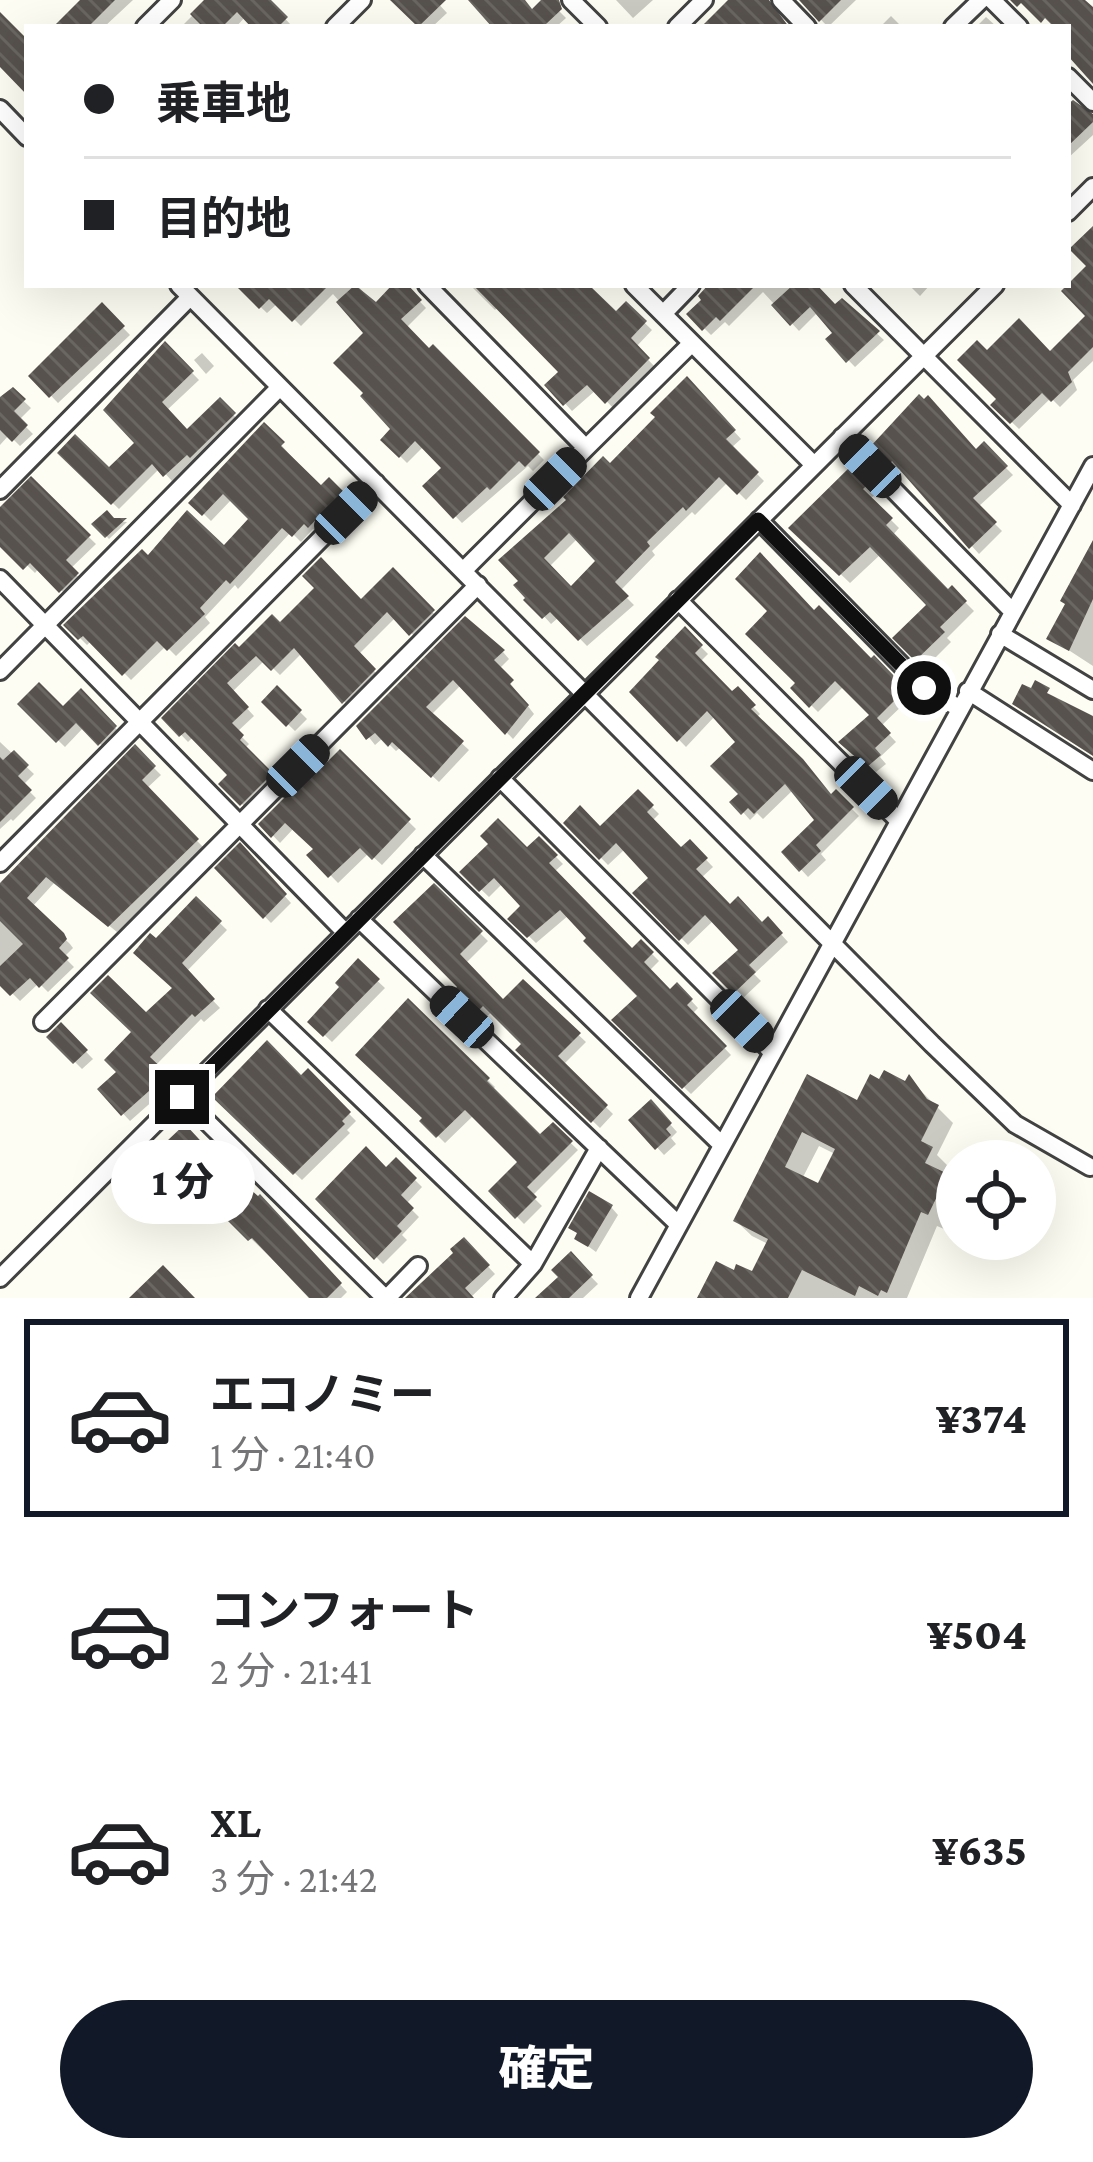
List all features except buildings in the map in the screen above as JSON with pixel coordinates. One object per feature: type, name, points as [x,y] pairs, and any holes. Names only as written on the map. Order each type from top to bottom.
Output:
[{"type":"street","points":[[148,24],[172,0]]},
{"type":"street","points":[[338,24],[362,0]]},
{"type":"street","points":[[571,0],[595,24]]},
{"type":"street","points":[[680,24],[704,0]]},
{"type":"street","points":[[781,0],[804,24]]},
{"type":"street","points":[[956,24],[981,0]]},
{"type":"street","points":[[992,0],[1016,24]]},
{"type":"street","points":[[1071,80],[1093,102]]},
{"type":"street","points":[[0,109],[24,134]]},
{"type":"street","points":[[1071,209],[1093,187]]},
{"type":"street","points":[[432,288],[586,448]]},
{"type":"street","points":[[637,288],[814,465]]},
{"type":"street","points":[[663,314],[688,288]]},
{"type":"street","points":[[856,288],[1072,505]]},
{"type":"street","points":[[0,1277],[992,288]]},
{"type":"street","points":[[0,490],[184,291],[1015,1124],[1090,1167]]},
{"type":"street","points":[[464,571],[692,343]]},
{"type":"street","points":[[0,671],[280,387]]},
{"type":"street","points":[[842,437],[1013,612]]},
{"type":"street","points":[[639,1298],[1093,466]]},
{"type":"street","points":[[0,863],[376,483]]},
{"type":"street","points":[[758,520],[924,688],[964,700],[1093,771]]},
{"type":"street","points":[[0,579],[345,932]]},
{"type":"street","points":[[43,1022],[478,585]]},
{"type":"street","points":[[678,601],[898,819]]},
{"type":"street","points":[[1000,634],[1093,690]]},
{"type":"street","points":[[500,778],[772,1052]]},
{"type":"street","points":[[423,855],[722,1145]]},
{"type":"street","points":[[359,919],[679,1225]]},
{"type":"street","points":[[268,1009],[533,1264]]},
{"type":"street","points":[[182,1097],[386,1298],[418,1266]]},
{"type":"street","points":[[503,1298],[533,1264],[599,1148]]},
{"type":"route","points":[[182,1097],[758,520],[924,688]]}]
